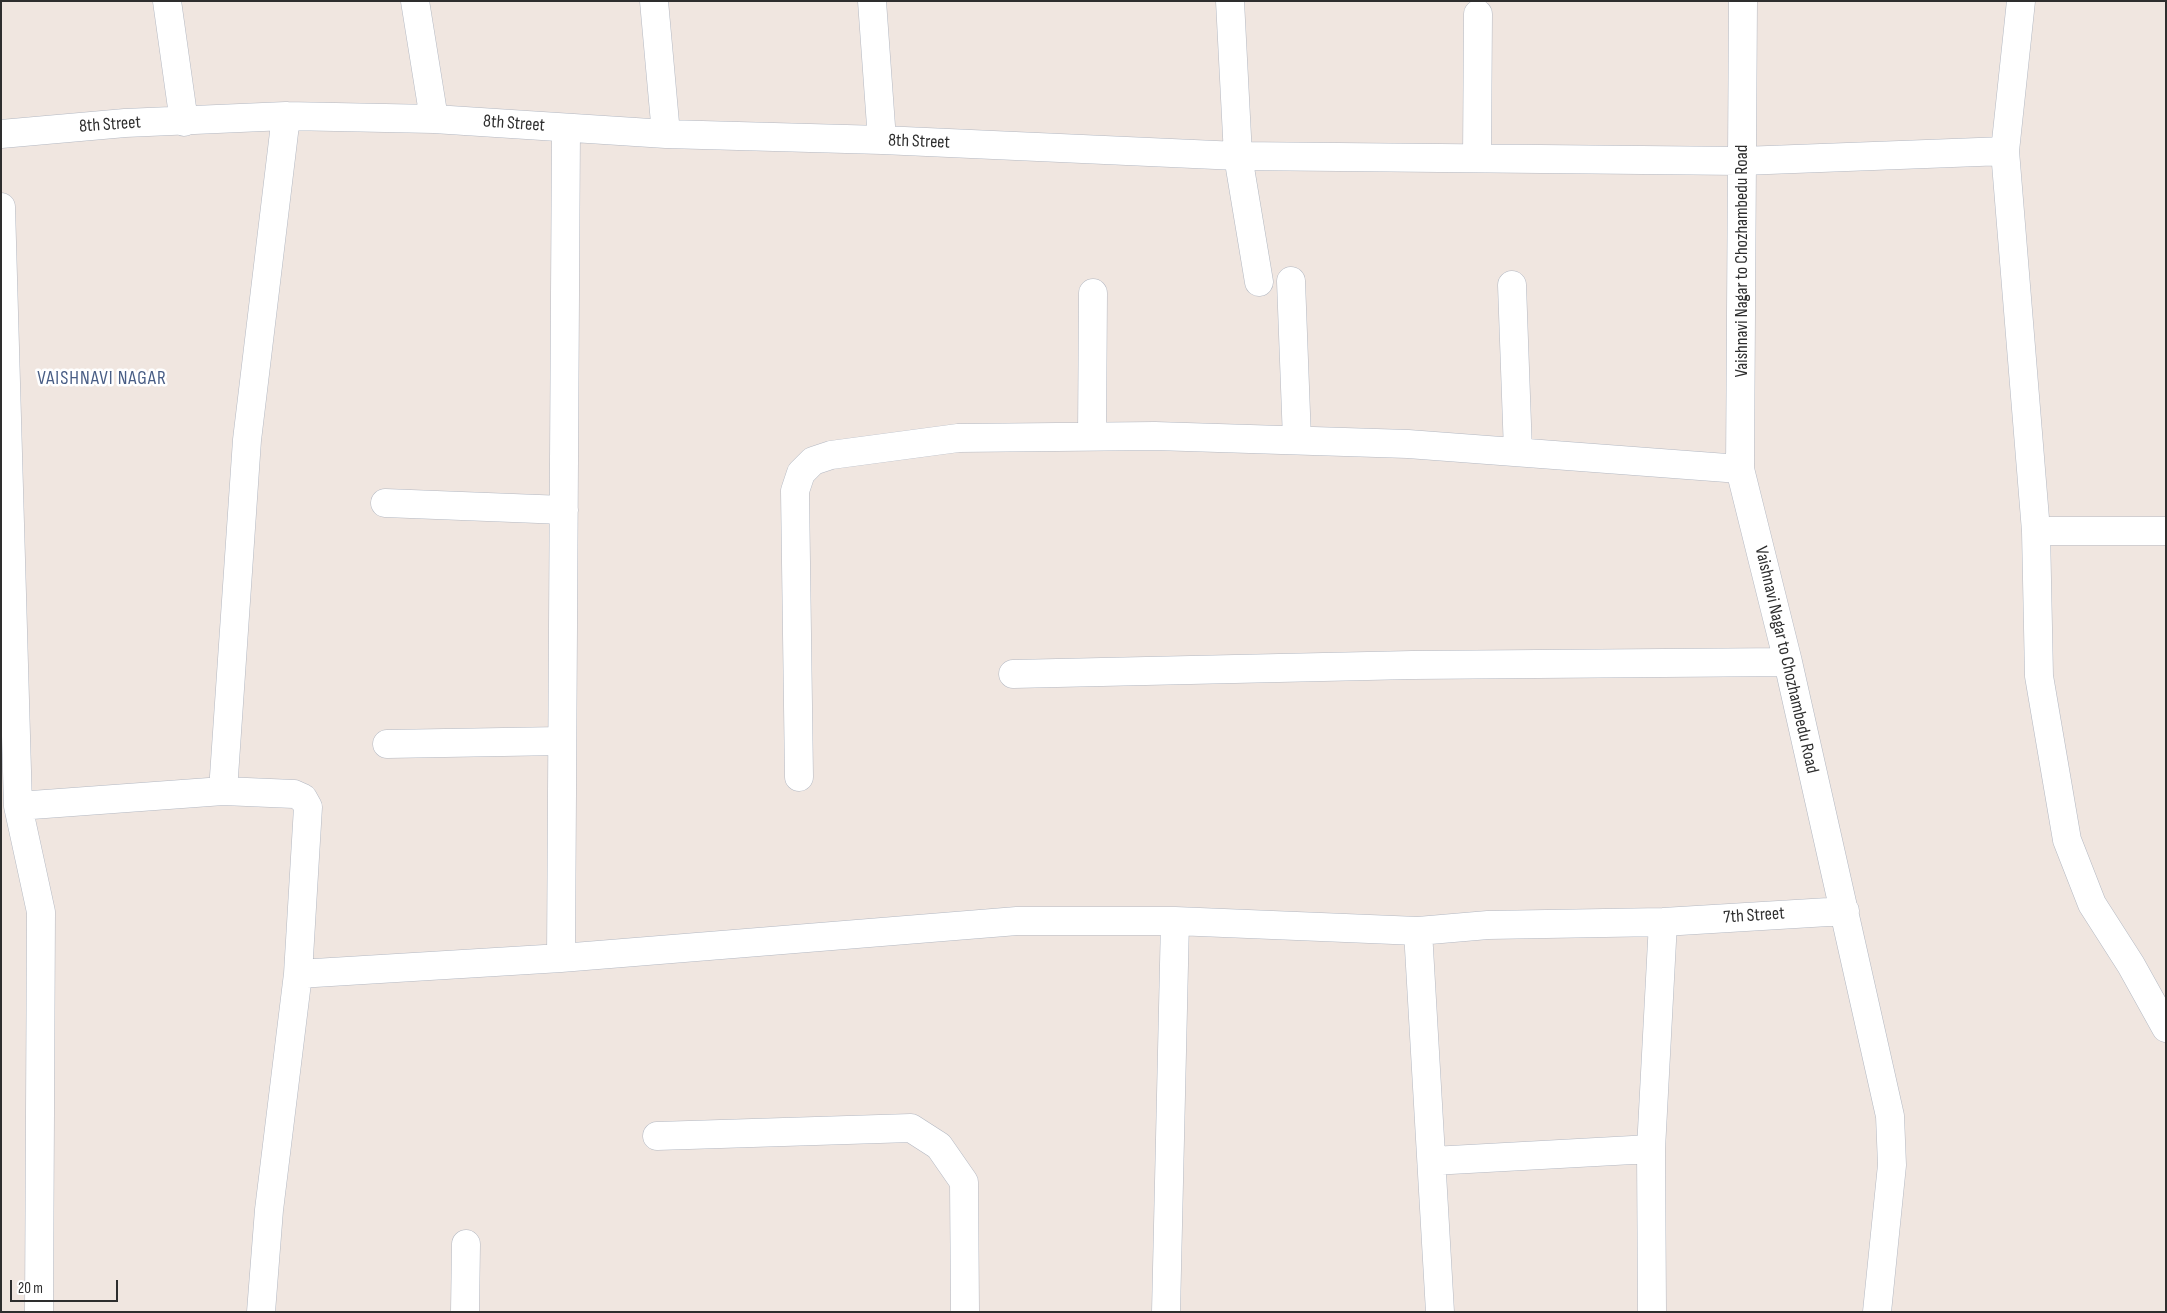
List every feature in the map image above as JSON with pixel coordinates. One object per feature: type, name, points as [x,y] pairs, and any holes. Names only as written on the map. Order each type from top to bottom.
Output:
[{"type":"street","points":[[167,1],[184,122]]},
{"type":"street","points":[[415,1],[434,119]]},
{"type":"street","points":[[654,1],[666,134]]},
{"type":"street","points":[[872,1],[882,140]]},
{"type":"street","points":[[1230,1],[1238,156],[1259,282]]},
{"type":"street","name":"Vaishnavi Nagar to Chozhambedu Road","points":[[1743,1],[1740,468],[1788,662],[1890,1116],[1892,1165],[1877,1312]]},
{"type":"street","points":[[2021,1],[2005,151],[2036,532],[2039,676],[2067,840],[2092,904],[2131,965],[2166,1028]]},
{"type":"street","points":[[1477,158],[1478,14]]},
{"type":"street","points":[[223,791],[247,440],[286,116]]},
{"type":"street","name":"8th Street","points":[[1,134],[125,123],[184,122],[286,116],[434,119],[666,134],[882,140],[1238,156],[1742,161],[2005,151]]},
{"type":"street","points":[[561,958],[560,741],[564,510],[566,128]]},
{"type":"street","points":[[1,207],[9,736],[18,806],[41,912],[39,1312]]},
{"type":"street","points":[[1291,281],[1297,440]]},
{"type":"street","points":[[1512,285],[1518,452]]},
{"type":"street","points":[[1092,436],[1093,293]]},
{"type":"street","points":[[799,777],[795,491],[801,473],[813,461],[831,455],[958,438],[1092,436],[1408,444],[1740,468]]},
{"type":"street","points":[[385,503],[564,510]]},
{"type":"street","points":[[2036,532],[2166,531]]},
{"type":"street","points":[[1013,674],[1412,665],[1788,662]]},
{"type":"street","points":[[386,744],[560,741]]},
{"type":"street","points":[[18,806],[223,791],[294,794],[304,798],[308,806],[298,974],[269,1210],[261,1312]]},
{"type":"street","name":"7th Street","points":[[298,974],[561,958],[1017,921],[1175,920],[1418,930],[1488,925],[1663,922],[1844,911]]},
{"type":"street","points":[[1166,1312],[1175,920]]},
{"type":"street","points":[[1652,1312],[1651,1149],[1663,922]]},
{"type":"street","points":[[1418,930],[1440,1312]]},
{"type":"street","points":[[657,1136],[911,1128],[939,1146],[964,1182],[965,1312]]},
{"type":"street","points":[[1432,1162],[1651,1149]]},
{"type":"street","points":[[465,1312],[466,1244]]},
{"type":"district","name":"VAISHNAVI NAGAR","points":[[102,379]]}]
